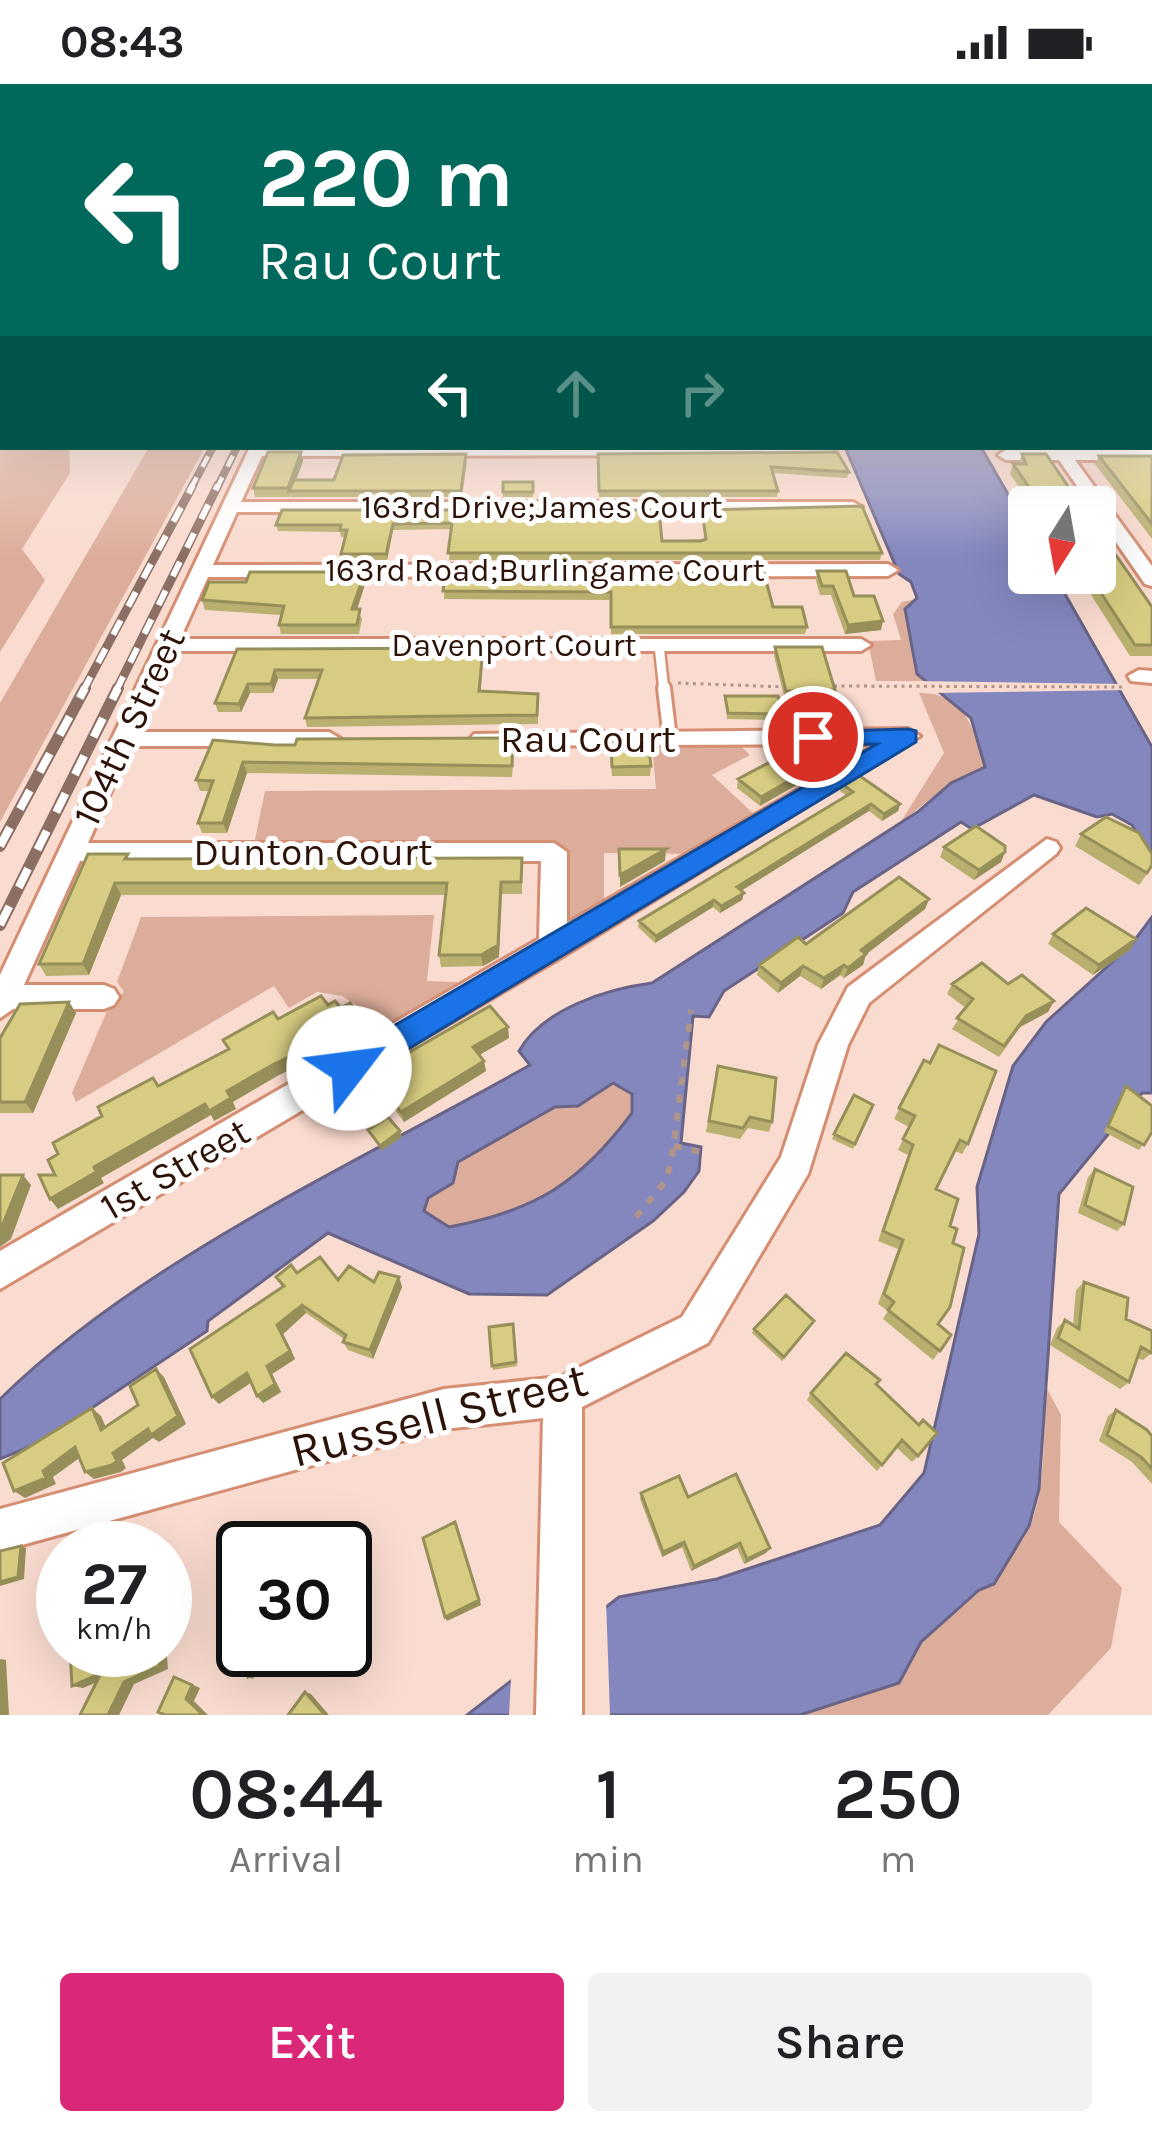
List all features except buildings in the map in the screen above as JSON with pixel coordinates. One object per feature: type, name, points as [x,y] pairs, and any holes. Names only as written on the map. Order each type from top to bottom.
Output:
[{"type":"street","points":[[257,450],[827,452]]},
{"type":"street","name":"104th Street","points":[[2,1002],[257,450]]},
{"type":"street","points":[[1006,455],[1061,451],[1152,455]]},
{"type":"street","points":[[1061,451],[1152,580]]},
{"type":"street","name":"163rd Drive;James Court","points":[[231,506],[853,507]]},
{"type":"street","name":"163rd Road;Burlingame Court","points":[[201,571],[888,570]]},
{"type":"street","name":"Davenport Court","points":[[167,645],[861,645]]},
{"type":"street","name":"Rau Court","points":[[463,739],[908,736]]},
{"type":"street","name":"1st Street","points":[[0,1270],[908,736]]},
{"type":"street","points":[[123,740],[348,739]]},
{"type":"street","name":"Russell Street","points":[[0,1530],[444,1408],[563,1396],[695,1330],[796,1163],[832,1045],[858,995],[1047,848]]},
{"type":"street","name":"Dunton Court","points":[[71,853],[554,852],[553,948]]},
{"type":"street","points":[[2,1002],[104,998]]},
{"type":"street","points":[[559,1715],[563,1396]]},
{"type":"lane","points":[[658,645],[670,739]]},
{"type":"path","points":[[829,686],[1140,680]]},
{"type":"path","points":[[663,683],[788,687]]},
{"type":"path","points":[[636,1217],[665,1182],[691,1010]]},
{"type":"path","points":[[674,1146],[701,1152]]},
{"type":"shaded area","points":[[0,450],[69,450],[70,473],[22,549],[45,580],[0,652]]},
{"type":"shaded area","points":[[147,450],[203,450],[0,822],[0,703]]},
{"type":"shaded area","points":[[917,599],[917,674],[923,681],[876,681],[868,641],[901,640],[893,614],[902,602]]},
{"type":"shaded area","points":[[919,693],[935,694],[957,706],[971,727],[985,767],[950,783],[900,823],[944,753]]},
{"type":"shaded area","points":[[738,743],[750,755],[712,775],[754,814],[693,854],[604,853],[604,903],[568,918],[565,849],[555,842],[254,844],[265,791],[656,789],[652,745]]},
{"type":"shaded area","points":[[434,915],[427,981],[480,983],[392,1028],[342,996],[317,992],[289,1008],[274,986],[76,1102],[72,1093],[109,1006],[124,992],[117,982],[141,917]]},
{"type":"shaded area","points":[[614,1083],[632,1094],[632,1113],[574,1176],[507,1212],[449,1227],[424,1211],[429,1198],[453,1183],[457,1162],[555,1107],[578,1106]]},
{"type":"shaded area","points":[[1046,1387],[1061,1415],[1059,1522],[1122,1588],[1111,1648],[1048,1715],[800,1715],[899,1683],[922,1642],[1020,1543],[1039,1493]]},
{"type":"water","points":[[846,450],[983,450],[1008,494],[1008,594],[1065,594],[1152,747],[1152,858],[1132,825],[1112,814],[1097,817],[1034,795],[972,829],[961,822],[853,892],[843,913],[724,991],[709,1017],[693,1016],[681,1143],[701,1147],[699,1171],[653,1221],[547,1295],[469,1294],[328,1233],[208,1321],[207,1331],[41,1442],[0,1459],[0,1399],[119,1302],[253,1217],[530,1065],[519,1051],[543,1024],[577,1003],[652,983],[919,811],[951,783],[985,767],[971,718],[917,674],[905,609],[917,598],[911,582],[899,574]],"holes":[[[613,1083],[632,1094],[632,1113],[574,1176],[507,1212],[449,1227],[424,1211],[428,1198],[453,1183],[458,1162],[555,1107],[578,1106]]]},
{"type":"water","points":[[1152,917],[1152,1093],[1142,1093],[1059,1194],[1039,1489],[1029,1526],[994,1584],[979,1590],[921,1642],[899,1683],[800,1715],[467,1715],[619,1597],[717,1579],[880,1525],[924,1473],[979,1234],[977,1187],[1013,1066],[1046,1022],[1131,945]]},
{"type":"pier","points":[[915,681],[1123,684],[1127,690],[930,693]]},
{"type":"pier","points":[[606,1600],[610,1715],[509,1715],[511,1678]]},
{"type":"railway","points":[[191,488],[211,450]]},
{"type":"railway","points":[[217,488],[236,450]]},
{"type":"railway","points":[[83,691],[193,485]]},
{"type":"railway","points":[[116,691],[218,485]]},
{"type":"railway","points":[[0,846],[85,688]]},
{"type":"railway","points":[[0,925],[118,688]]},
{"type":"route","points":[[349,1068],[908,736],[813,737]]}]
